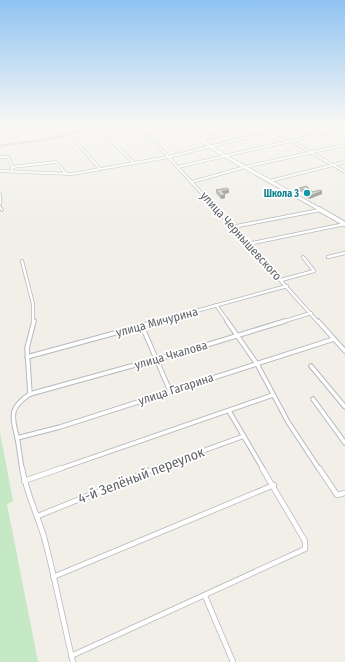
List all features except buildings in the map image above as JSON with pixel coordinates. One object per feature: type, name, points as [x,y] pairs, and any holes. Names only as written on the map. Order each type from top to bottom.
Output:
[{"type":"street","points":[[89,156],[100,169]]},
{"type":"street","points":[[127,156],[134,163]]},
{"type":"street","points":[[0,171],[66,174],[168,156]]},
{"type":"street","name":"улица Чернышевского","points":[[168,156],[345,351]]},
{"type":"street","points":[[178,167],[225,156],[345,224]]},
{"type":"street","points":[[192,182],[245,167],[297,156]]},
{"type":"street","points":[[316,156],[345,172]]},
{"type":"street","points":[[0,157],[8,157],[12,167],[12,172]]},
{"type":"street","points":[[12,167],[56,162],[66,174]]},
{"type":"street","points":[[270,181],[345,162]]},
{"type":"street","points":[[0,194],[0,205],[2,210]]},
{"type":"street","points":[[232,227],[320,210]]},
{"type":"street","points":[[248,244],[345,224]]},
{"type":"street","points":[[328,257],[345,253]]},
{"type":"street","points":[[281,280],[314,271],[303,257]]},
{"type":"street","points":[[22,260],[33,304],[34,319],[26,357],[30,394],[18,402],[13,413],[12,423],[17,438],[24,481],[38,516],[73,662]]},
{"type":"street","name":"улица Мичурина","points":[[26,357],[287,286]]},
{"type":"street","points":[[216,305],[257,364],[288,422],[337,495],[345,493]]},
{"type":"street","name":"улица Чкалова","points":[[30,394],[157,359],[311,313]]},
{"type":"street","points":[[142,326],[170,391]]},
{"type":"street","name":"улица Гагарина","points":[[17,438],[60,428],[170,391],[334,339]]},
{"type":"street","points":[[311,366],[345,407]]},
{"type":"street","points":[[24,481],[273,395]]},
{"type":"street","points":[[313,399],[345,443]]},
{"type":"street","points":[[71,656],[305,549],[305,541],[230,411]]},
{"type":"street","name":"4-й Зелёный переулок","points":[[38,516],[165,464],[244,436]]},
{"type":"street","points":[[53,577],[274,485]]},
{"type":"street","points":[[205,596],[233,662]]},
{"type":"green space","points":[[0,432],[13,501],[7,504],[38,662],[0,662]]},
{"type":"place","name":"Школа 3","points":[[307,193]]}]
